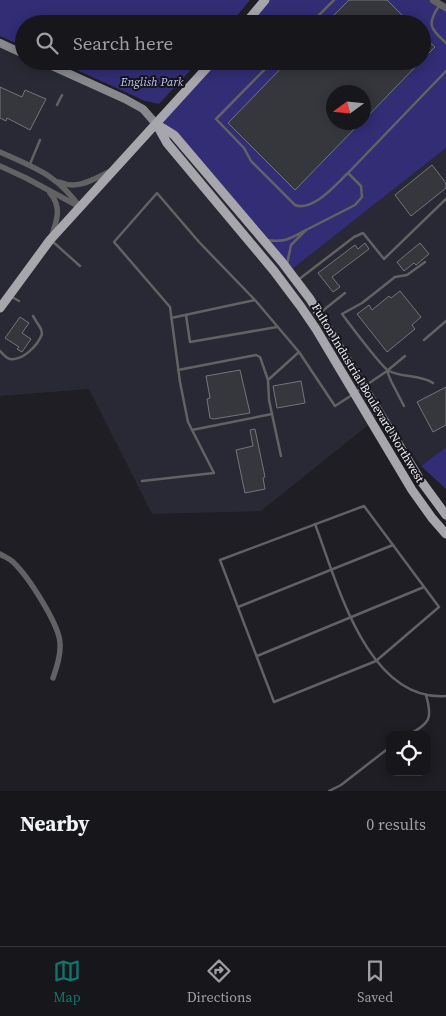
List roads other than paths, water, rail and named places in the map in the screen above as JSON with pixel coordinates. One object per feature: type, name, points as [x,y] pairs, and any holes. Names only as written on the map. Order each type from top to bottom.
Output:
[{"type":"main road","points":[[252,15],[265,0]]},
{"type":"main road","points":[[0,43],[15,50]]},
{"type":"main road","name":"Fulton Industrial Boulevard Northwest","points":[[61,70],[125,98],[143,109],[157,125],[167,143],[274,271],[301,307],[412,490],[446,534]]},
{"type":"main road","points":[[0,308],[50,240],[157,125],[205,70]]},
{"type":"main road","name":"Fulton Industrial Boulevard Northwest","points":[[157,125],[174,135],[287,268],[319,314],[421,481],[446,515]]},
{"type":"street","points":[[433,0],[443,6]]},
{"type":"street","points":[[0,152],[30,164],[57,181],[69,185],[78,185],[113,171]]},
{"type":"street","points":[[0,166],[80,207]]},
{"type":"street","points":[[57,181],[80,207]]},
{"type":"street","points":[[47,189],[56,201],[59,212],[50,240]]},
{"type":"street","points":[[0,554],[12,560],[51,615],[58,631],[59,656],[54,678]]},
{"type":"lane","points":[[319,15],[334,0]]},
{"type":"lane","points":[[443,6],[432,16],[431,24],[434,32],[446,43]]},
{"type":"lane","points":[[265,70],[216,119],[244,148],[251,161],[295,205],[301,208],[309,206],[326,195],[446,71]]},
{"type":"lane","points":[[57,105],[62,96]]},
{"type":"lane","points":[[30,164],[40,140]]},
{"type":"lane","points":[[263,240],[287,241],[355,205],[362,197],[361,186],[348,173]]},
{"type":"lane","points":[[142,481],[214,473],[188,422],[178,370],[170,307],[114,242],[157,194],[199,242],[255,300],[299,352],[334,406],[387,371],[405,356]]},
{"type":"lane","points":[[296,281],[354,237],[363,233],[384,260],[446,199]]},
{"type":"lane","points":[[287,268],[291,246],[306,230]]},
{"type":"lane","points":[[50,240],[80,266]]},
{"type":"lane","points":[[404,406],[387,371],[342,314],[362,303],[395,277],[407,275],[425,262]]},
{"type":"lane","points":[[319,314],[345,293]]},
{"type":"lane","points":[[9,294],[19,302]]},
{"type":"lane","points":[[171,318],[255,300]]},
{"type":"lane","points":[[186,315],[190,342],[277,327]]},
{"type":"lane","points":[[0,351],[5,358],[21,357],[33,347],[40,339],[41,329],[33,316]]},
{"type":"lane","points":[[424,340],[446,321]]},
{"type":"lane","points":[[433,325],[436,329]]},
{"type":"lane","points":[[268,380],[299,352]]},
{"type":"lane","points":[[178,370],[256,355],[260,357],[268,380],[269,400],[281,456]]},
{"type":"lane","points":[[387,371],[411,377],[424,377],[433,383]]},
{"type":"lane","points":[[192,430],[272,414]]},
{"type":"lane","points":[[364,506],[393,545],[439,607],[376,661],[274,702],[220,560],[364,506]]},
{"type":"lane","points":[[315,524],[350,617],[376,661],[393,679],[409,689],[432,697],[446,696]]},
{"type":"lane","points":[[238,607],[393,545]]},
{"type":"lane","points":[[256,656],[424,587]]},
{"type":"lane","points":[[414,731],[427,723],[431,715],[426,695]]},
{"type":"lane","points":[[329,791],[341,785],[386,750]]},
{"type":"park label","name":"English Park","points":[[152,82]]}]
